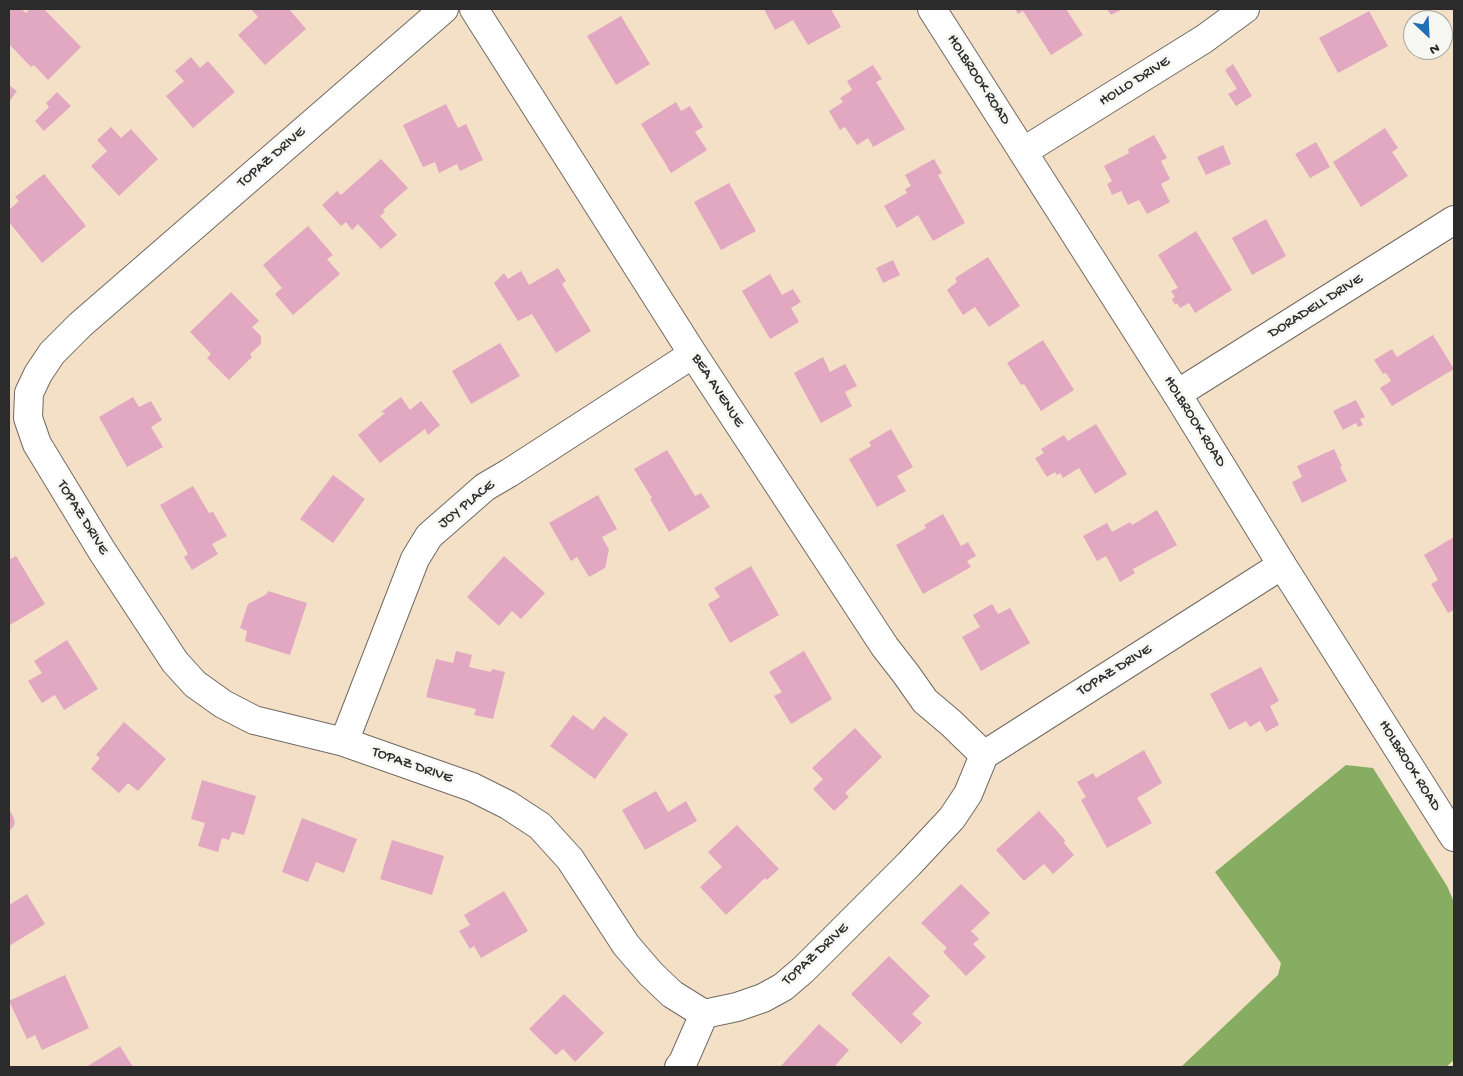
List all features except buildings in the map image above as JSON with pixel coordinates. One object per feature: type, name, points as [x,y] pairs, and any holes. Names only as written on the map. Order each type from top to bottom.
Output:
[{"type":"street","name":"TOPAZ DRIVE","points":[[444,9],[80,325],[52,353],[38,374],[29,393],[28,418],[37,444],[102,551],[175,662],[195,684],[223,704],[254,720],[344,742],[472,787],[508,805],[540,826],[570,859],[626,945],[651,974],[672,994],[704,1014],[737,1007],[763,998],[783,987],[803,970],[910,864],[952,818],[968,794],[984,755],[1282,565]]},
{"type":"street","name":"BEA AVENUE","points":[[474,9],[693,354],[885,647],[925,701],[984,755]]},
{"type":"street","name":"HOLBROOK ROAD","points":[[932,9],[1024,151],[1454,837]]},
{"type":"street","name":"HOLLO DRIVE","points":[[1024,151],[1204,39],[1245,9]]},
{"type":"street","name":"DORADELL DRIVE","points":[[1177,394],[1454,220]]},
{"type":"street","name":"JOY PLACE","points":[[344,742],[415,559],[429,536],[485,487],[510,473],[693,354]]},
{"type":"street","points":[[679,1067],[704,1014]]},
{"type":"green space","points":[[1346,765],[1373,768],[1447,886],[1454,902],[1454,1060],[1446,1067],[1181,1067],[1278,975],[1281,963],[1215,872]]}]
